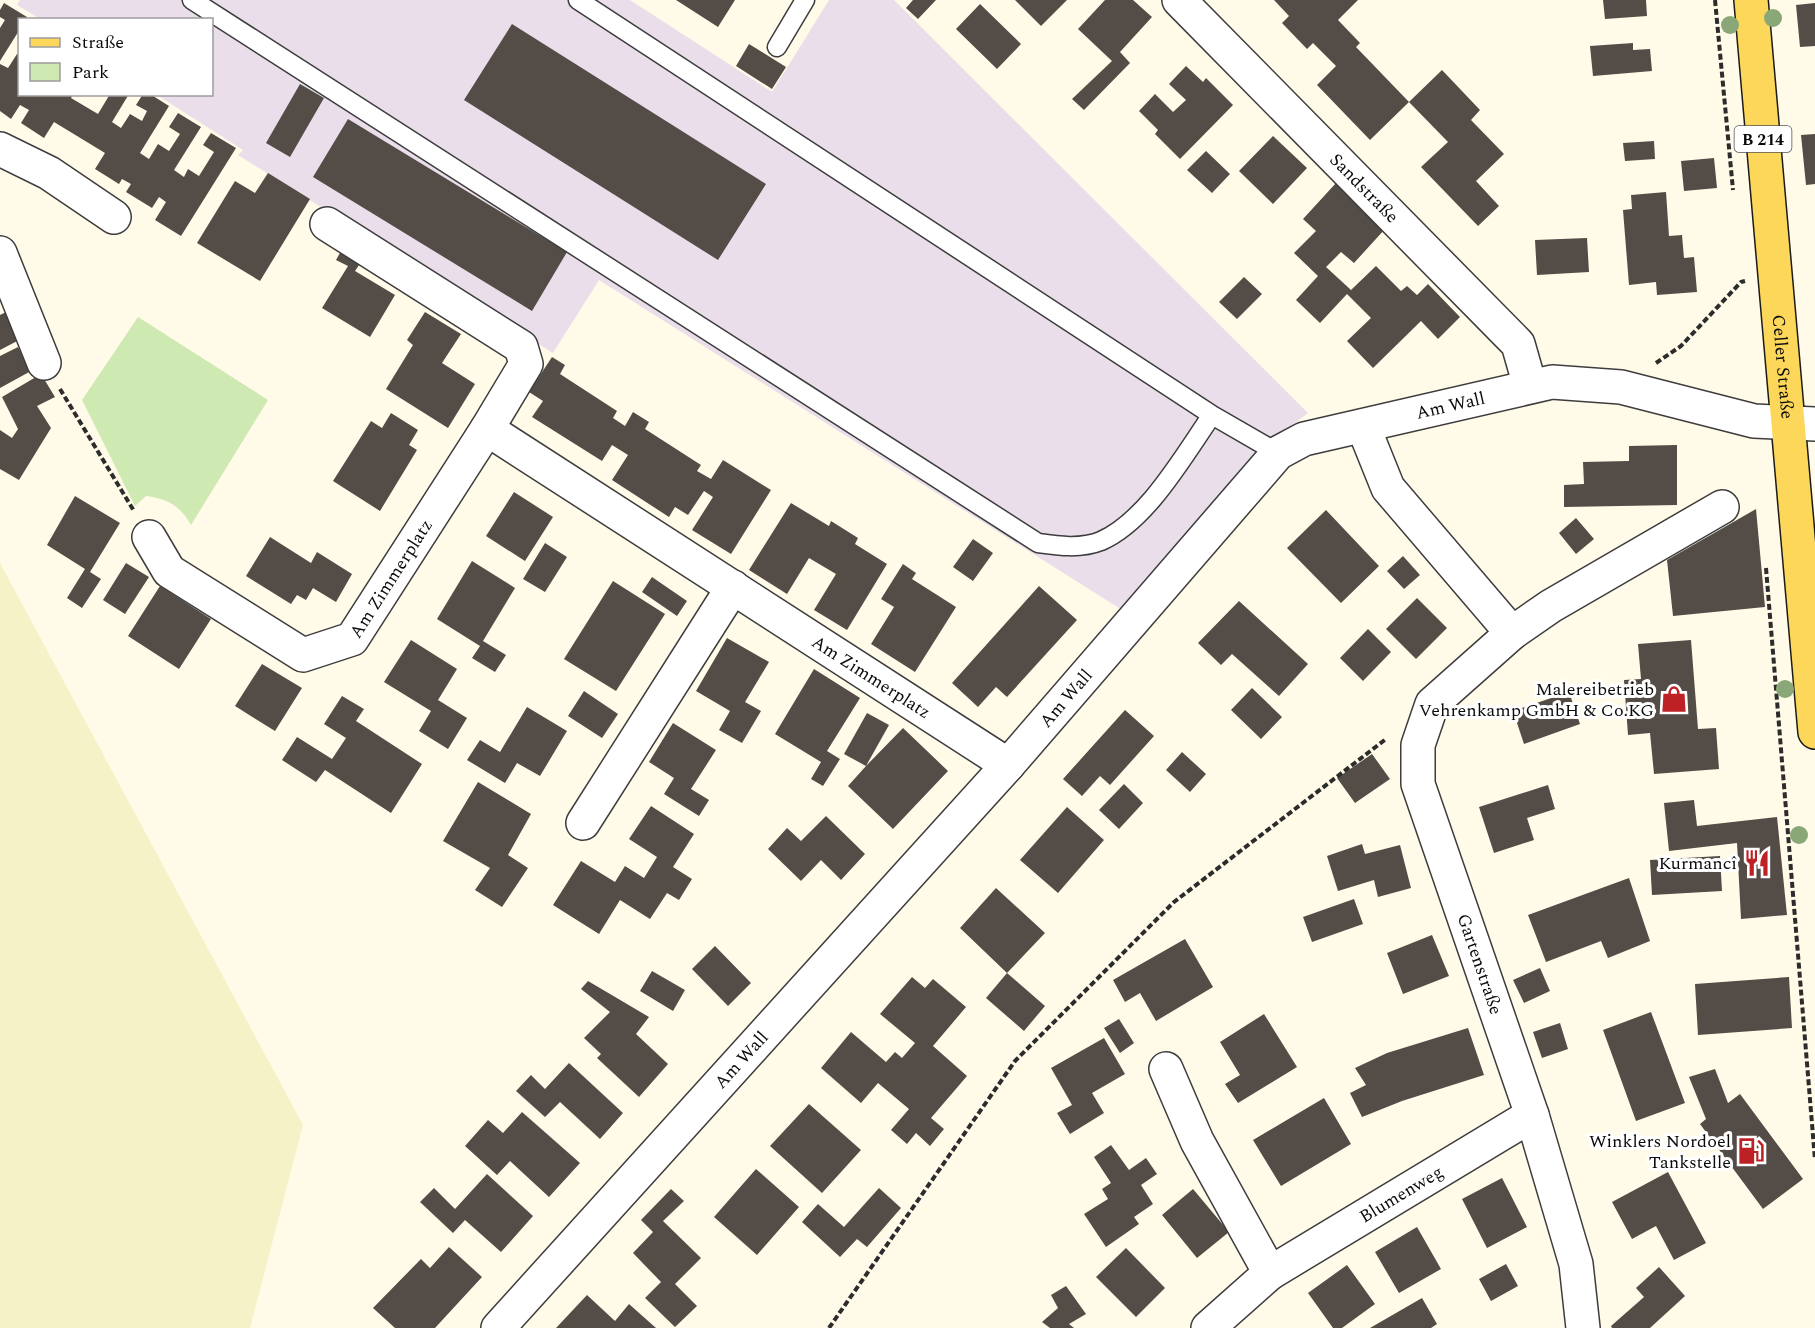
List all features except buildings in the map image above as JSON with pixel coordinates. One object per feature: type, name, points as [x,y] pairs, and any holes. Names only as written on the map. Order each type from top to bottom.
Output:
[{"type":"main road","name":"Celler Straße","points":[[1751,0],[1801,423],[1815,732]]},
{"type":"street","name":"Sandstraße","points":[[1179,0],[1518,344],[1530,386]]},
{"type":"street","points":[[0,150],[49,173],[114,217]]},
{"type":"street","name":"Am Zimmerplatz","points":[[149,537],[169,571],[303,655],[352,639],[526,364],[521,347],[327,224]]},
{"type":"street","points":[[0,253],[44,363]]},
{"type":"street","name":"Am Wall","points":[[498,1328],[1008,765],[1278,453],[1304,439],[1552,382],[1621,387],[1754,421],[1801,423]]},
{"type":"street","points":[[1363,426],[1388,488],[1512,633]]},
{"type":"street","name":"Am Zimmerplatz","points":[[487,429],[1008,765]]},
{"type":"street","name":"Gartenstraße","points":[[1583,1328],[1576,1264],[1532,1115],[1418,784],[1418,745],[1432,704],[1512,633],[1551,606],[1722,507]]},
{"type":"street","points":[[583,823],[733,586]]},
{"type":"street","points":[[1167,1069],[1197,1141],[1270,1273]]},
{"type":"street","name":"Blumenweg","points":[[1208,1328],[1270,1273],[1532,1115]]},
{"type":"lane","points":[[192,0],[1038,543],[1068,547],[1100,542],[1125,528],[1147,507],[1212,415]]},
{"type":"lane","points":[[578,0],[1212,415],[1278,453]]},
{"type":"lane","points":[[777,47],[805,0]]},
{"type":"path","points":[[1715,0],[1734,200]]},
{"type":"path","points":[[1621,387],[1681,346],[1741,282],[1742,293]]},
{"type":"path","points":[[44,363],[149,537]]},
{"type":"path","points":[[1766,566],[1815,1160]]},
{"type":"path","points":[[829,1328],[1015,1061],[1174,903],[1432,704]]},
{"type":"shaded area","points":[[20,0],[630,0],[772,92],[829,0],[894,0],[1308,413],[1259,450],[1122,610],[599,280],[553,353],[238,155],[243,150],[159,96],[213,96],[213,18],[38,18],[17,5]]},
{"type":"shaded area","points":[[0,563],[303,1125],[250,1328],[0,1328]]},
{"type":"green space","points":[[138,317],[268,400],[191,525],[178,508],[161,499],[146,496],[135,506],[82,400]]},
{"type":"place","name":"Malereibetrieb Vehrenkamp GmbH & Co.KG","points":[[1674,699]]},
{"type":"place","name":"Kurmancî","points":[[1757,863]]},
{"type":"place","name":"Winklers Nordoel Tankstelle","points":[[1751,1151]]}]
